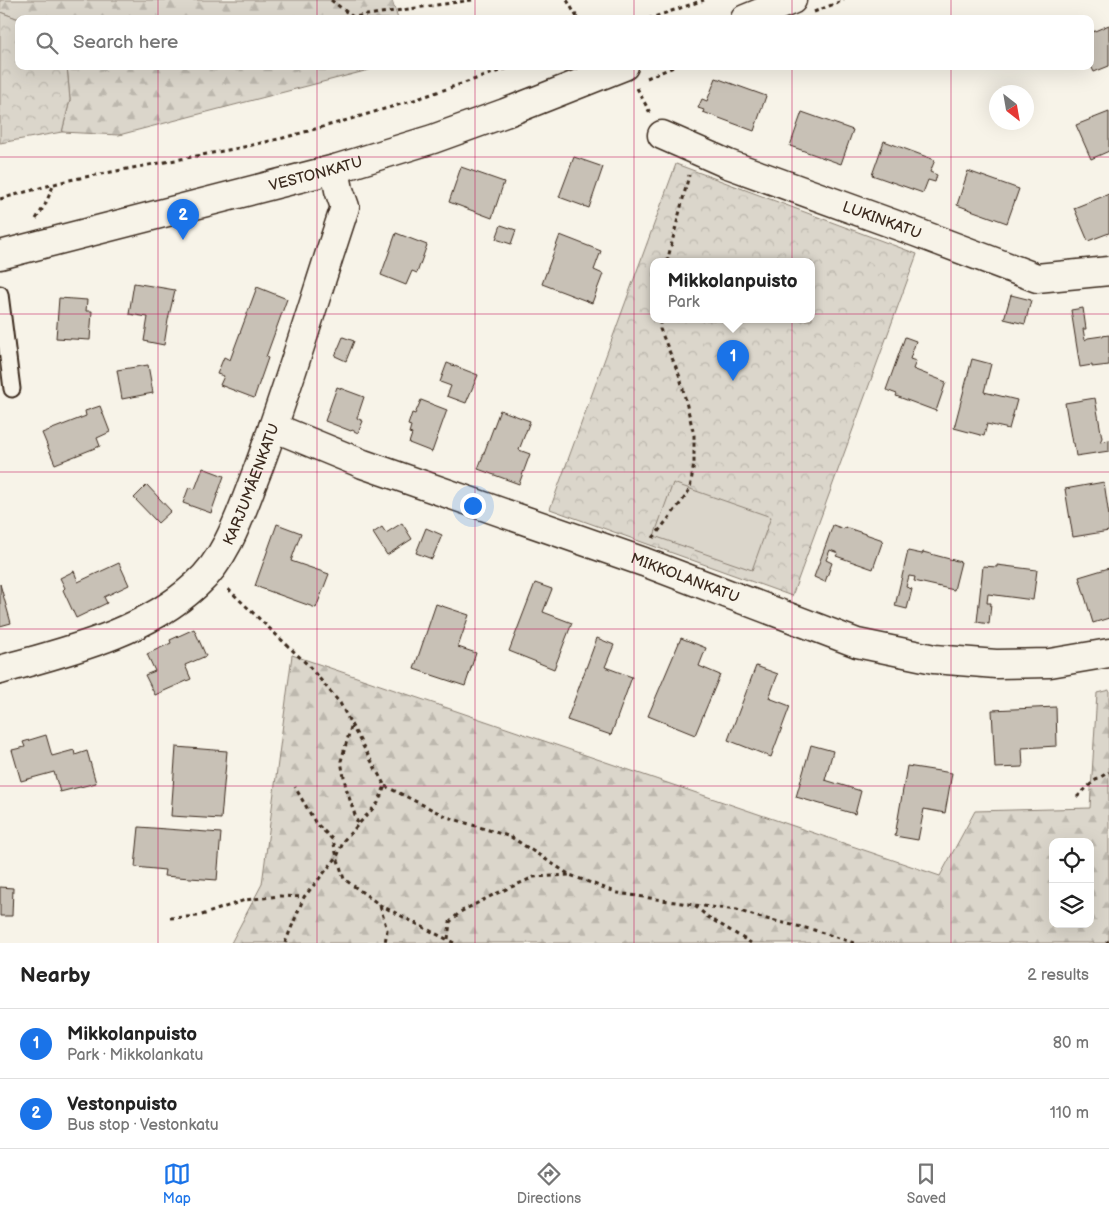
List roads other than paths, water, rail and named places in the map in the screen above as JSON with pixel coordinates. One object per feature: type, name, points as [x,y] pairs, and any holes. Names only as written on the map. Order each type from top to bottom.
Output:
[{"type":"street","points":[[762,15],[802,6]]},
{"type":"street","name":"VESTONKATU","points":[[0,255],[335,169],[630,74]]},
{"type":"street","name":"LUKINKATU","points":[[662,135],[728,164],[1037,278],[1109,271]]},
{"type":"street","name":"KARJUMÄENKATU","points":[[0,670],[72,650],[115,634],[144,620],[185,595],[197,585],[218,561],[236,526],[273,427],[345,207],[335,169]]},
{"type":"street","name":"MIKKOLANKATU","points":[[273,427],[363,464],[644,562],[857,642],[934,659],[996,664],[1050,663],[1109,653]]},
{"type":"lane","points":[[0,294],[12,389]]},
{"type":"place","name":"Vestonpuisto","points":[[183,240]]},
{"type":"place","name":"Mikkolanpuisto","points":[[733,381]]}]
